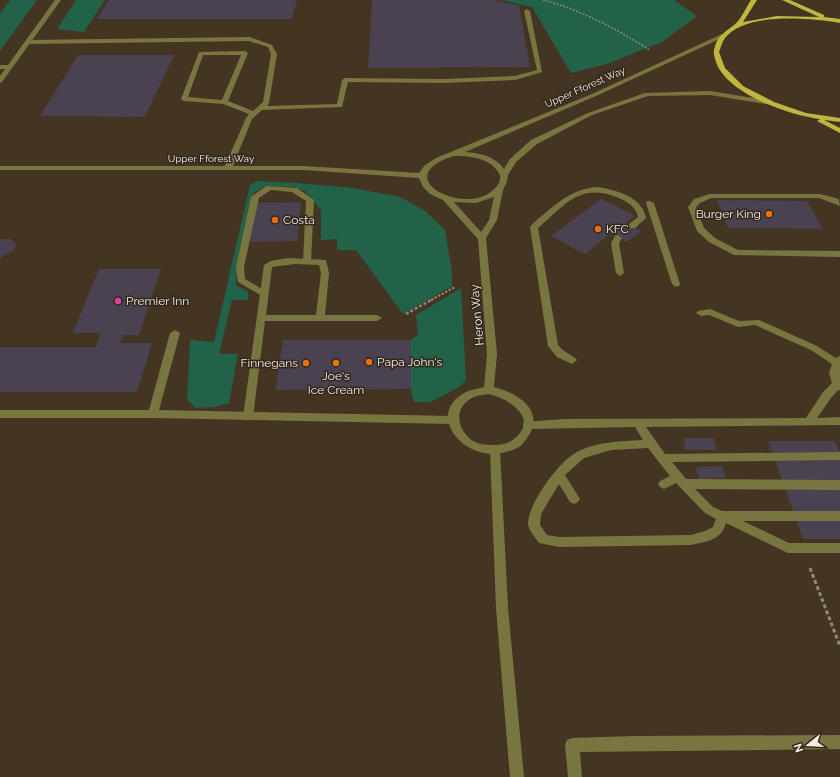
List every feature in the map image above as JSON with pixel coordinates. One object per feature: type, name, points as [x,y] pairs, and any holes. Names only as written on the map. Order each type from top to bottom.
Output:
[{"type":"main road","points":[[737,26],[754,0]]},
{"type":"main road","points":[[785,0],[831,19]]},
{"type":"main road","points":[[840,21],[795,16],[769,18],[737,26],[722,36],[716,52],[722,69],[741,87],[772,103],[829,124],[840,131]]},
{"type":"main road","points":[[805,115],[840,120]]},
{"type":"street","points":[[0,81],[58,0]]},
{"type":"street","points":[[262,108],[340,106],[345,80],[437,81],[515,78],[540,71],[527,11]]},
{"type":"street","name":"Upper Fforest Way","points":[[454,154],[722,36]]},
{"type":"street","points":[[28,42],[250,39],[270,46],[274,54],[266,103],[249,118],[228,168]]},
{"type":"street","points":[[224,102],[245,53],[202,53],[184,99],[224,102],[254,114]]},
{"type":"street","points":[[0,67],[10,67]]},
{"type":"street","points":[[446,198],[482,238],[493,220],[499,190],[503,183],[504,175],[513,161],[534,142],[590,114],[647,94],[710,93],[772,103]]},
{"type":"street","points":[[499,190],[482,199],[458,200],[446,198],[429,189],[424,183],[423,176],[425,168],[432,162],[454,154],[480,156],[492,161],[500,168],[504,175]]},
{"type":"street","name":"Upper Fforest Way","points":[[0,168],[304,168],[423,176]]},
{"type":"street","points":[[264,294],[241,280],[240,267],[255,197],[269,188],[294,190],[310,200],[308,261]]},
{"type":"street","points":[[572,360],[560,354],[553,346],[534,228],[576,194],[585,189],[595,188],[604,189],[636,204],[642,210],[642,218],[632,226]]},
{"type":"street","points":[[840,204],[836,201],[820,196],[710,196],[697,201],[692,207],[700,229],[712,240],[737,254],[840,254]]},
{"type":"street","points":[[650,203],[676,284]]},
{"type":"street","name":"Heron Way","points":[[482,238],[492,354],[489,390]]},
{"type":"street","points":[[618,238],[615,243],[620,273]]},
{"type":"street","points":[[248,417],[254,382],[257,340],[262,318],[268,265],[275,262],[323,262],[325,273],[320,318]]},
{"type":"street","points":[[701,313],[710,312],[738,324],[756,322],[814,348],[838,361],[834,369],[839,386],[827,395],[809,422]]},
{"type":"street","points":[[262,318],[377,318]]},
{"type":"street","points":[[153,414],[175,333]]},
{"type":"street","points":[[489,390],[502,392],[513,397],[522,405],[527,414],[528,425],[525,434],[518,442],[508,448],[495,450],[483,449],[471,445],[455,430],[452,420],[453,411],[463,399],[478,391],[489,390]]},
{"type":"street","points":[[0,414],[153,414],[452,420]]},
{"type":"street","points":[[528,425],[638,422],[840,421]]},
{"type":"street","points":[[638,422],[661,458],[680,481],[709,510],[788,548],[840,548]]},
{"type":"street","points":[[651,444],[611,446],[580,455],[559,474],[535,513],[534,526],[544,539],[559,542],[691,540],[708,536],[718,530],[722,516]]},
{"type":"street","points":[[495,450],[502,608],[517,777]]},
{"type":"street","points":[[661,458],[840,456]]},
{"type":"street","points":[[559,474],[574,499]]},
{"type":"street","points":[[664,484],[680,481],[840,485]]},
{"type":"street","points":[[722,516],[840,516]]},
{"type":"street","points":[[575,777],[572,745],[635,743],[840,742]]},
{"type":"path","points":[[543,0],[558,3],[624,34],[667,61]]},
{"type":"path","points":[[406,314],[455,287]]},
{"type":"path","points":[[788,548],[813,572],[840,646]]},
{"type":"shaded area","points":[[0,0],[840,0],[840,777],[0,777]]},
{"type":"green space","points":[[10,0],[37,0],[0,51],[0,14]]},
{"type":"green space","points":[[76,0],[105,0],[84,32],[57,29]]},
{"type":"green space","points":[[501,0],[674,0],[697,16],[662,42],[607,64],[571,73],[532,7]]},
{"type":"green space","points":[[257,181],[353,188],[400,197],[424,210],[445,230],[452,272],[452,286],[403,314],[356,250],[337,250],[337,239],[321,240],[321,210],[305,191],[294,187],[264,186],[253,194],[237,268],[236,285],[248,292],[248,300],[232,300],[219,354],[238,354],[229,403],[215,407],[196,408],[187,400],[190,340],[214,342],[250,185]]},
{"type":"green space","points":[[461,288],[466,380],[459,387],[431,402],[414,402],[411,389],[411,340],[418,334],[416,315]]},
{"type":"building","points":[[109,0],[297,0],[292,19],[97,19]]},
{"type":"building","points":[[372,0],[490,0],[519,5],[530,67],[368,68]]},
{"type":"building","points":[[78,55],[174,55],[145,117],[40,116]]},
{"type":"building","name":"KFC","points":[[601,199],[635,216],[626,223],[641,231],[627,242],[610,234],[585,254],[551,236]]},
{"type":"building","name":"Burger King","points":[[717,200],[807,201],[823,229],[728,228]]},
{"type":"building","name":"Costa","points":[[301,202],[297,241],[247,242],[254,203]]},
{"type":"building","points":[[0,239],[11,239],[16,245],[12,252],[2,256],[0,260]]},
{"type":"building","name":"Premier Inn","points":[[99,269],[161,269],[139,335],[123,335],[120,343],[152,343],[137,392],[0,392],[0,347],[96,347],[101,333],[73,333]]},
{"type":"building","points":[[283,340],[411,340],[411,389],[276,390]]},
{"type":"building","points":[[683,438],[713,438],[717,450],[686,450]]},
{"type":"building","points":[[768,441],[835,441],[840,453],[840,539],[803,539]]},
{"type":"building","points":[[722,466],[726,478],[699,479],[695,467]]},
{"type":"place","name":"Burger King","points":[[769,214]]},
{"type":"place","name":"Costa","points":[[275,220]]},
{"type":"place","name":"KFC","points":[[598,229]]},
{"type":"place","name":"Premier Inn","points":[[118,301]]},
{"type":"place","name":"Papa John's","points":[[369,362]]},
{"type":"place","name":"Finnegans","points":[[306,363]]},
{"type":"place","name":"Joe's Ice Cream","points":[[336,363]]}]
